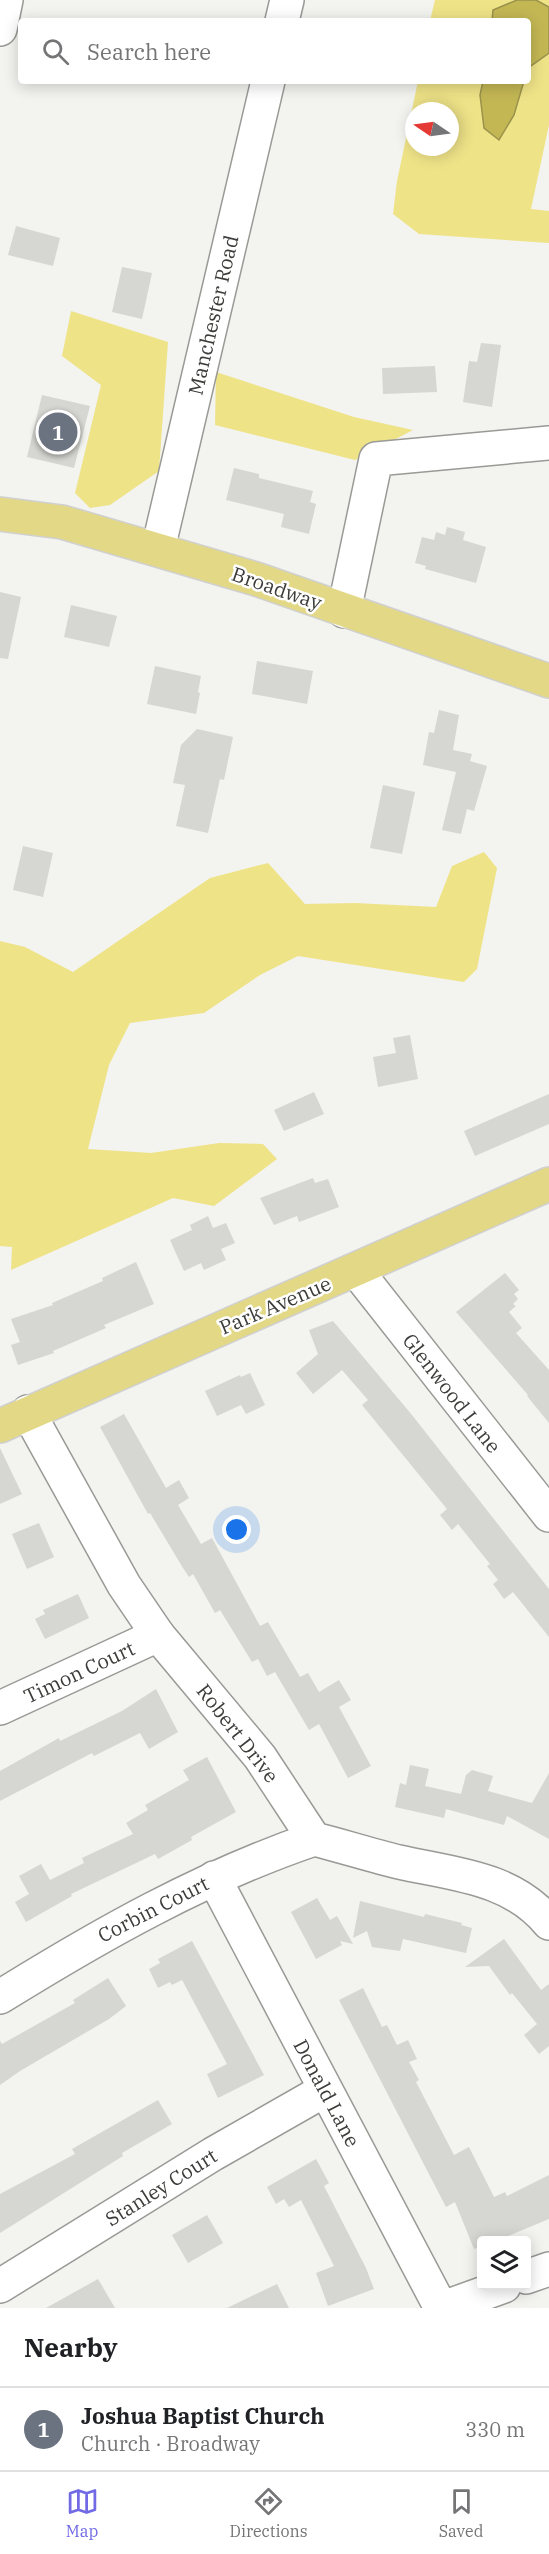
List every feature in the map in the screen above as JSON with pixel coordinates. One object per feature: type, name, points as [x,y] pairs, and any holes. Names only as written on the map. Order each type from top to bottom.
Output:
[{"type":"main road","name":"Broadway","points":[[0,514],[62,522],[158,549],[256,579],[549,681]]},
{"type":"main road","name":"Park Avenue","points":[[14,1419],[549,1184]]},
{"type":"street","points":[[0,29],[6,0]]},
{"type":"street","points":[[283,18],[287,0]]},
{"type":"street","name":"Manchester Road","points":[[158,549],[267,84]]},
{"type":"street","points":[[344,611],[376,459],[549,442]]},
{"type":"street","name":"Glenwood Lane","points":[[356,1270],[549,1515]]},
{"type":"street","name":"Robert Drive","points":[[14,1419],[158,1635],[260,1757],[314,1839]]},
{"type":"street","name":"Timon Court","points":[[0,1708],[158,1635]]},
{"type":"street","points":[[314,1839],[398,1862],[465,1875],[508,1889],[549,1923]]},
{"type":"street","name":"Corbin Court","points":[[0,1997],[92,1940],[214,1878],[269,1854],[314,1839]]},
{"type":"street","name":"Donald Lane","points":[[214,1878],[442,2308]]},
{"type":"street","name":"Stanley Court","points":[[0,2286],[203,2160],[325,2090]]},
{"type":"street","points":[[531,2275],[549,2269]]},
{"type":"street","points":[[442,2308],[493,2290]]},
{"type":"shaded area","points":[[435,0],[549,0],[549,125],[531,209],[549,211],[549,243],[419,234],[393,214],[405,143],[405,156],[459,156],[459,102],[414,102],[417,84],[531,84],[531,18],[431,18]]},
{"type":"shaded area","points":[[517,0],[536,0],[549,7],[549,53],[531,66],[531,18],[492,18],[493,10]]},
{"type":"shaded area","points":[[482,84],[523,84],[514,115],[499,140],[484,128],[480,95]]},
{"type":"shaded area","points":[[71,311],[168,342],[159,471],[110,505],[90,508],[75,493],[101,385],[62,356]]},
{"type":"shaded area","points":[[216,372],[354,417],[413,430],[355,460],[215,425]]},
{"type":"shaded area","points":[[484,852],[497,868],[477,969],[464,982],[298,956],[260,975],[204,1013],[130,1023],[109,1065],[88,1149],[151,1153],[219,1143],[263,1144],[277,1159],[214,1206],[173,1198],[11,1270],[12,1247],[0,1246],[0,941],[25,947],[73,972],[210,878],[268,863],[305,904],[355,903],[436,907],[452,866]]},
{"type":"building","points":[[16,226],[60,238],[53,266],[8,255]]},
{"type":"building","points":[[122,267],[152,273],[142,319],[112,312]]},
{"type":"building","points":[[481,343],[501,345],[492,407],[463,402],[469,361],[477,362]]},
{"type":"building","points":[[435,366],[437,392],[383,394],[382,368]]},
{"type":"building","points":[[42,395],[90,406],[74,468],[27,457]]},
{"type":"building","points":[[234,468],[259,474],[259,478],[313,491],[310,502],[316,504],[309,534],[281,527],[284,514],[226,500]]},
{"type":"building","points":[[447,527],[465,532],[463,540],[486,547],[476,583],[425,569],[426,566],[415,563],[422,537],[434,540],[436,532],[445,535]]},
{"type":"building","points":[[0,592],[21,597],[8,659],[0,658]]},
{"type":"building","points":[[71,605],[117,616],[109,647],[64,637]]},
{"type":"building","points":[[257,661],[313,671],[307,704],[252,694]]},
{"type":"building","points":[[155,666],[201,676],[196,714],[147,704]]},
{"type":"building","points":[[439,710],[459,715],[453,750],[472,754],[470,761],[487,766],[474,811],[467,809],[461,834],[442,830],[456,772],[423,765],[429,732],[434,733]]},
{"type":"building","points":[[197,729],[233,737],[224,780],[220,779],[208,833],[176,826],[185,785],[173,783],[181,745]]},
{"type":"building","points":[[383,785],[415,792],[402,854],[370,848]]},
{"type":"building","points":[[23,846],[53,853],[43,897],[13,890]]},
{"type":"building","points":[[410,1035],[418,1079],[378,1087],[373,1057],[396,1053],[393,1038]]},
{"type":"building","points":[[314,1092],[324,1114],[284,1131],[274,1110]]},
{"type":"building","points":[[549,1094],[549,1124],[475,1156],[464,1131]]},
{"type":"building","points":[[313,1178],[315,1183],[328,1179],[339,1207],[299,1222],[297,1216],[274,1225],[260,1198]]},
{"type":"building","points":[[208,1216],[213,1228],[226,1223],[235,1243],[221,1249],[226,1260],[204,1270],[201,1263],[184,1271],[170,1240],[192,1230],[190,1225]]},
{"type":"building","points":[[136,1262],[154,1304],[104,1325],[106,1328],[53,1351],[54,1353],[18,1365],[11,1345],[20,1342],[11,1319],[53,1305],[52,1303],[103,1281],[102,1278]]},
{"type":"building","points":[[505,1273],[519,1290],[514,1294],[518,1299],[513,1304],[516,1306],[509,1312],[522,1328],[516,1333],[549,1370],[549,1423],[528,1395],[456,1312]]},
{"type":"building","points":[[333,1321],[412,1415],[549,1589],[549,1637],[513,1592],[504,1599],[493,1584],[498,1580],[487,1566],[490,1564],[458,1524],[452,1530],[440,1515],[447,1509],[362,1405],[368,1400],[342,1370],[313,1394],[296,1373],[318,1354],[309,1330]]},
{"type":"building","points":[[250,1373],[265,1405],[246,1414],[241,1405],[217,1416],[205,1391],[240,1375],[241,1377]]},
{"type":"building","points":[[124,1414],[166,1488],[179,1480],[189,1498],[178,1505],[201,1544],[212,1538],[260,1626],[268,1622],[300,1677],[308,1673],[319,1692],[339,1680],[351,1700],[339,1707],[371,1766],[348,1778],[319,1724],[309,1730],[275,1672],[267,1676],[258,1659],[252,1662],[220,1610],[215,1613],[193,1574],[189,1577],[150,1513],[148,1514],[100,1427]]},
{"type":"building","points":[[0,1448],[22,1494],[0,1504]]},
{"type":"building","points":[[39,1523],[54,1557],[27,1569],[12,1534]]},
{"type":"building","points":[[78,1594],[89,1618],[45,1639],[35,1619],[45,1614],[43,1610]]},
{"type":"building","points":[[156,1689],[178,1732],[149,1749],[140,1733],[94,1756],[92,1753],[0,1801],[0,1771],[59,1738],[60,1741],[122,1711]]},
{"type":"building","points":[[207,1757],[236,1812],[191,1837],[192,1840],[158,1859],[155,1854],[71,1894],[72,1896],[26,1922],[15,1902],[29,1894],[19,1876],[41,1864],[50,1880],[84,1863],[82,1858],[133,1834],[126,1823],[148,1810],[145,1805],[189,1780],[183,1770]]},
{"type":"building","points":[[410,1765],[429,1769],[425,1786],[461,1794],[466,1775],[472,1770],[493,1776],[488,1791],[532,1803],[549,1773],[549,1839],[507,1816],[504,1825],[446,1809],[444,1818],[395,1807],[400,1783],[406,1785]]},
{"type":"building","points":[[317,1898],[330,1920],[337,1916],[353,1944],[340,1941],[342,1945],[316,1959],[291,1912]]},
{"type":"building","points":[[360,1901],[424,1917],[425,1914],[462,1923],[461,1925],[472,1928],[466,1953],[403,1939],[400,1951],[372,1947],[367,1931],[353,1938]]},
{"type":"building","points":[[504,1939],[541,1990],[549,1984],[549,2046],[539,2054],[524,2035],[537,2024],[512,1993],[510,1995],[489,1966],[465,1967]]},
{"type":"building","points":[[192,1941],[264,2075],[218,2098],[207,2074],[227,2064],[182,1980],[172,1985],[170,1982],[158,1988],[149,1969],[160,1963],[158,1959]]},
{"type":"building","points":[[108,1978],[126,2006],[109,2019],[0,2085],[0,2041],[2,2044],[75,2003],[73,2000]]},
{"type":"building","points":[[363,1988],[382,2027],[387,2025],[397,2045],[408,2040],[417,2059],[409,2062],[419,2080],[416,2082],[454,2155],[469,2147],[494,2197],[505,2192],[507,2196],[549,2175],[549,2219],[508,2236],[477,2236],[477,2248],[474,2249],[455,2202],[446,2207],[339,2000]]},
{"type":"building","points":[[158,2100],[172,2124],[122,2153],[123,2156],[0,2233],[0,2194],[75,2154],[72,2149]]},
{"type":"building","points":[[316,2159],[329,2183],[324,2186],[366,2268],[374,2289],[328,2306],[316,2273],[334,2266],[301,2200],[289,2207],[284,2199],[276,2204],[267,2187]]},
{"type":"building","points":[[207,2215],[223,2243],[188,2263],[172,2235]]},
{"type":"building","points":[[98,2279],[115,2308],[46,2308]]},
{"type":"building","points":[[277,2284],[289,2308],[227,2308]]},
{"type":"place","name":"Joshua Baptist Church","points":[[58,432]]}]
